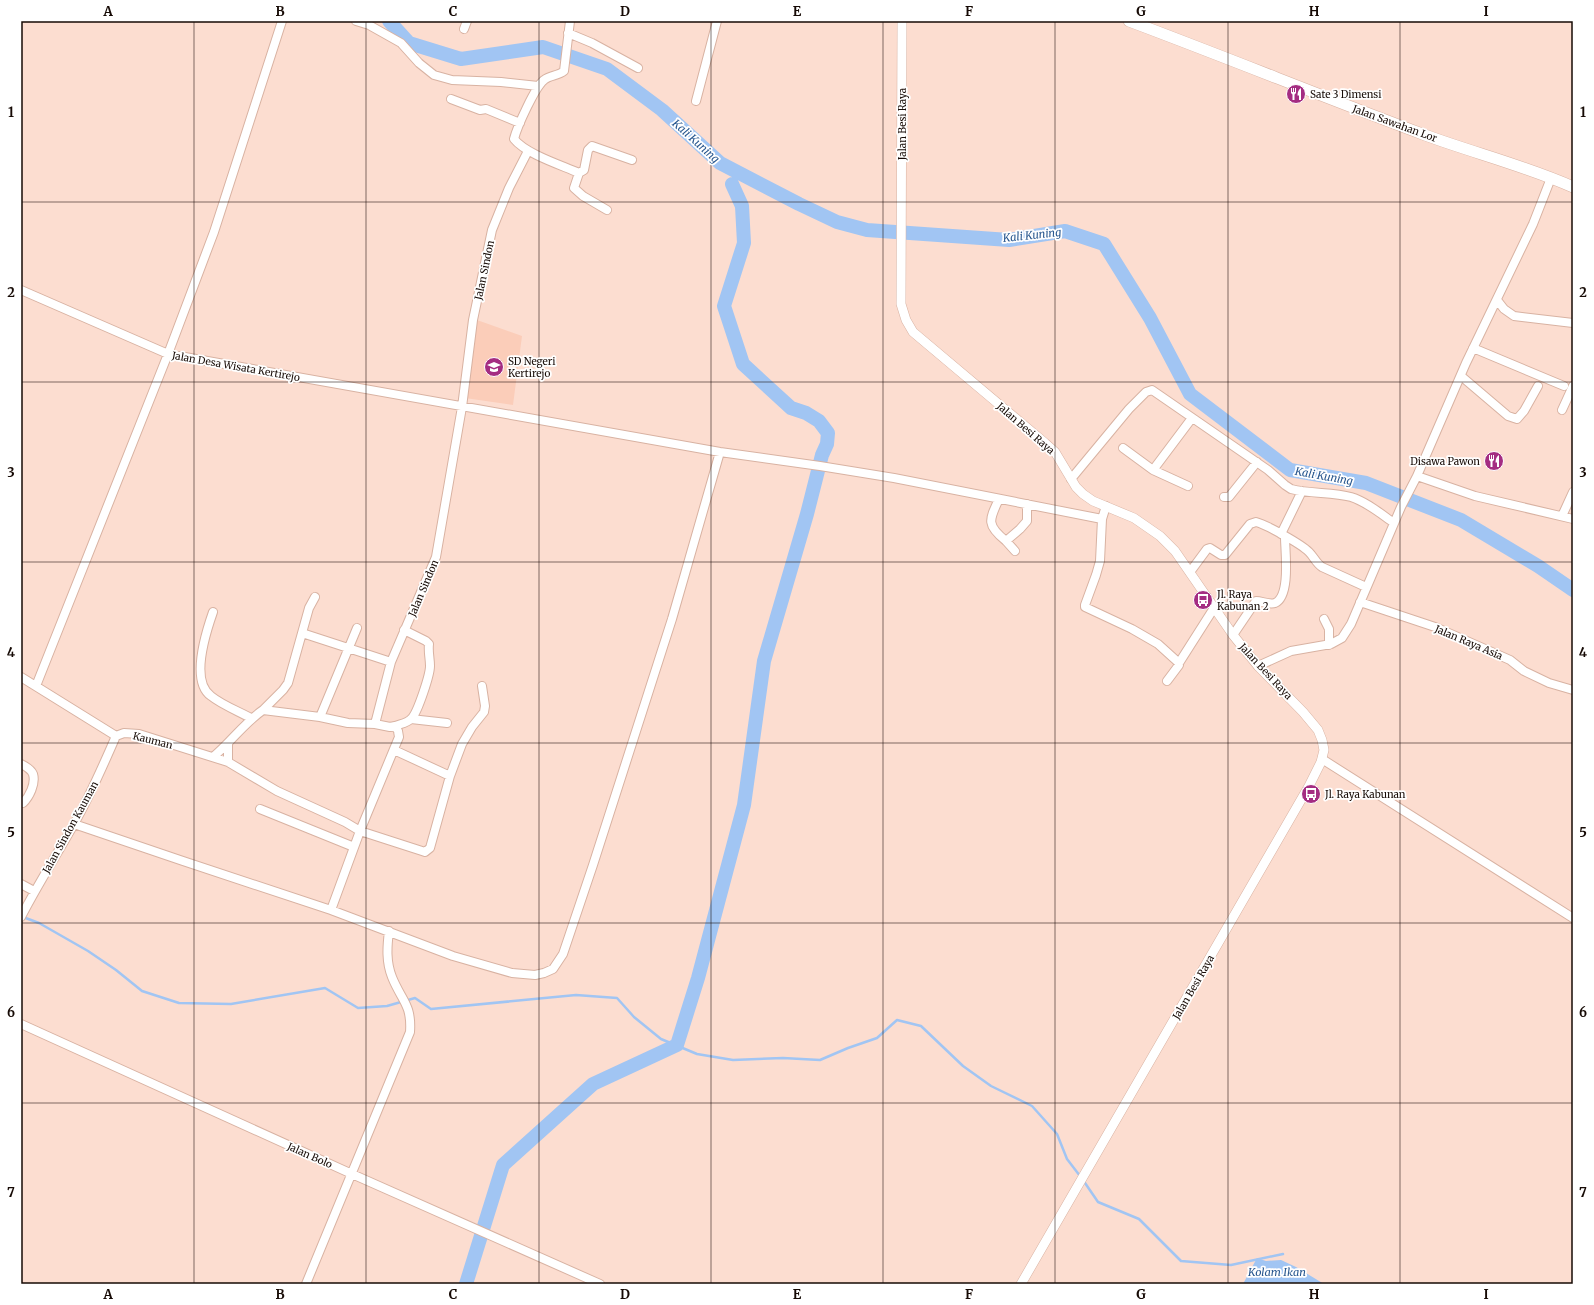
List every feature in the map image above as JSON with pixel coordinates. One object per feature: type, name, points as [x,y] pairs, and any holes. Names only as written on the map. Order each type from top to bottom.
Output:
[{"type":"main road","name":"Jalan Sawahan Lor","points":[[1129,21],[1305,90],[1462,148],[1552,178],[1573,187]]},
{"type":"street","points":[[36,686],[168,354],[214,232],[282,21]]},
{"type":"street","points":[[356,21],[369,25],[401,43],[419,63],[434,75],[452,80],[501,82],[538,86]]},
{"type":"street","points":[[570,21],[564,71],[545,78],[538,86],[514,139],[519,146],[528,151],[579,173]]},
{"type":"street","points":[[696,101],[717,21]]},
{"type":"street","name":"Jalan Besi Raya","points":[[902,21],[901,304],[906,320],[913,332],[1055,452],[1071,479],[1083,494],[1093,501],[1134,518],[1160,536],[1176,551],[1233,635],[1258,666],[1303,712],[1318,730],[1324,750],[1322,759],[1305,793],[1021,1284]]},
{"type":"street","points":[[568,37],[592,44],[638,68]]},
{"type":"street","points":[[451,99],[480,110],[486,109],[520,123]]},
{"type":"street","points":[[607,210],[576,191],[574,186],[579,173],[584,170],[588,150],[592,146],[632,160]]},
{"type":"street","name":"Jalan Sindon","points":[[375,724],[391,662],[436,557],[462,407],[473,320],[492,230],[509,188],[528,151]]},
{"type":"street","points":[[1258,666],[1290,651],[1328,645],[1342,638],[1351,624],[1394,523],[1417,476],[1473,348],[1533,224],[1552,178]]},
{"type":"street","name":"Jalan Desa Wisata Kertirejo","points":[[21,290],[168,354],[720,452],[887,477],[998,499]]},
{"type":"street","points":[[1497,300],[1504,309],[1514,316],[1573,323]]},
{"type":"street","points":[[1473,348],[1564,386]]},
{"type":"street","points":[[1461,376],[1508,416],[1517,419],[1524,411],[1538,386]]},
{"type":"street","points":[[1562,410],[1573,386]]},
{"type":"street","points":[[1071,479],[1129,409],[1147,390],[1153,390],[1257,462],[1291,489],[1340,495],[1352,498],[1365,504],[1394,523]]},
{"type":"street","points":[[1153,470],[1192,418]]},
{"type":"street","points":[[1123,448],[1153,470],[1188,486]]},
{"type":"street","points":[[74,824],[331,910],[453,956],[512,973],[535,975],[553,969],[558,963],[593,865],[672,619],[720,452]]},
{"type":"street","points":[[1224,497],[1229,497],[1257,462]]},
{"type":"street","points":[[1417,476],[1475,496],[1573,519]]},
{"type":"street","points":[[1233,635],[1256,601],[1269,604],[1275,603],[1279,600],[1283,591],[1286,573],[1283,535],[1302,491]]},
{"type":"street","points":[[1562,516],[1573,492]]},
{"type":"street","points":[[1015,550],[995,531],[990,521],[991,514],[998,499],[1102,519]]},
{"type":"street","points":[[1006,541],[1027,521],[1027,504]]},
{"type":"street","points":[[1106,506],[1102,519],[1100,561],[1085,607],[1132,629],[1158,644],[1179,663]]},
{"type":"street","points":[[1190,572],[1207,549],[1210,548],[1221,555],[1225,555],[1253,523],[1259,523],[1283,535],[1308,551],[1322,567],[1366,587]]},
{"type":"street","points":[[213,757],[228,744],[251,718],[263,710],[288,683],[311,602],[315,597]]},
{"type":"street","name":"Jalan Raya Asia","points":[[1360,602],[1435,627],[1510,660],[1524,671],[1549,683],[1573,690]]},
{"type":"street","points":[[1167,681],[1179,665],[1214,608]]},
{"type":"street","points":[[213,612],[203,642],[201,683],[204,690],[210,696],[251,718]]},
{"type":"street","points":[[1324,619],[1329,629],[1328,645]]},
{"type":"street","points":[[320,716],[357,628]]},
{"type":"street","points":[[404,630],[426,641],[428,644],[427,653],[430,666],[422,695],[411,719]]},
{"type":"street","points":[[302,633],[391,662]]},
{"type":"street","points":[[21,678],[116,736]]},
{"type":"street","points":[[228,744],[228,762],[277,791],[360,831],[422,851],[428,851],[450,776],[465,737],[484,712],[485,706],[482,686]]},
{"type":"street","points":[[263,710],[320,716],[348,723],[375,724],[390,727],[411,719],[447,723]]},
{"type":"street","points":[[331,910],[360,831],[394,750],[399,734],[395,726]]},
{"type":"street","name":"Kauman","points":[[116,736],[124,733],[139,734],[228,762]]},
{"type":"street","name":"Jalan Sindon Kauman","points":[[23,914],[34,891],[74,824],[116,736]]},
{"type":"street","points":[[394,750],[450,776]]},
{"type":"street","points":[[1322,759],[1573,918]]},
{"type":"street","points":[[21,764],[29,768],[33,774],[33,784],[30,793],[23,803]]},
{"type":"street","points":[[260,809],[354,847]]},
{"type":"street","points":[[21,884],[34,891]]},
{"type":"street","points":[[306,1284],[407,1040],[411,1021],[408,1008],[392,978],[387,960],[389,931]]},
{"type":"street","name":"Jalan Bolo","points":[[21,1024],[352,1174],[600,1284]]},
{"type":"shaded area","name":"SD Negeri Kertirejo","points":[[477,320],[522,336],[513,405],[465,398]]},
{"type":"water","name":"Kolam Ikan","points":[[1257,1258],[1266,1261],[1281,1260],[1324,1284],[1243,1284]]},
{"type":"waterway","name":"Kali Kuning","points":[[389,21],[409,43],[461,59],[543,47],[607,69],[662,110],[720,163],[837,222],[867,230],[1009,240],[1065,231],[1104,244],[1150,318],[1190,394],[1290,470],[1366,483],[1461,520],[1538,566],[1573,590]]},
{"type":"waterway","points":[[466,1284],[503,1165],[593,1084],[677,1045],[698,978],[744,805],[764,661],[807,514],[822,455],[827,444],[828,433],[819,421],[806,413],[791,408],[743,364],[724,306],[744,243],[742,206],[732,184]]},
{"type":"waterway","points":[[23,917],[39,923],[88,951],[116,970],[142,991],[179,1003],[231,1004],[325,988],[358,1008],[387,1006],[415,998],[431,1009],[576,995],[617,998],[634,1017],[661,1039],[697,1054],[733,1060],[783,1058],[820,1060],[877,1038],[897,1020],[921,1026],[963,1066],[991,1086],[1032,1106],[1057,1134],[1067,1159],[1080,1176]]},
{"type":"waterway","points":[[1083,1180],[1098,1202],[1139,1219],[1181,1261],[1231,1265],[1283,1254]]},
{"type":"place","name":"Sate 3 Dimensi","points":[[1296,94]]},
{"type":"place","name":"SD Negeri Kertirejo","points":[[494,367]]},
{"type":"place","name":"Disawa Pawon","points":[[1494,461]]},
{"type":"place","name":"Jl. Raya Kabunan 2","points":[[1203,600]]},
{"type":"place","name":"Jl. Raya Kabunan","points":[[1311,794]]}]
